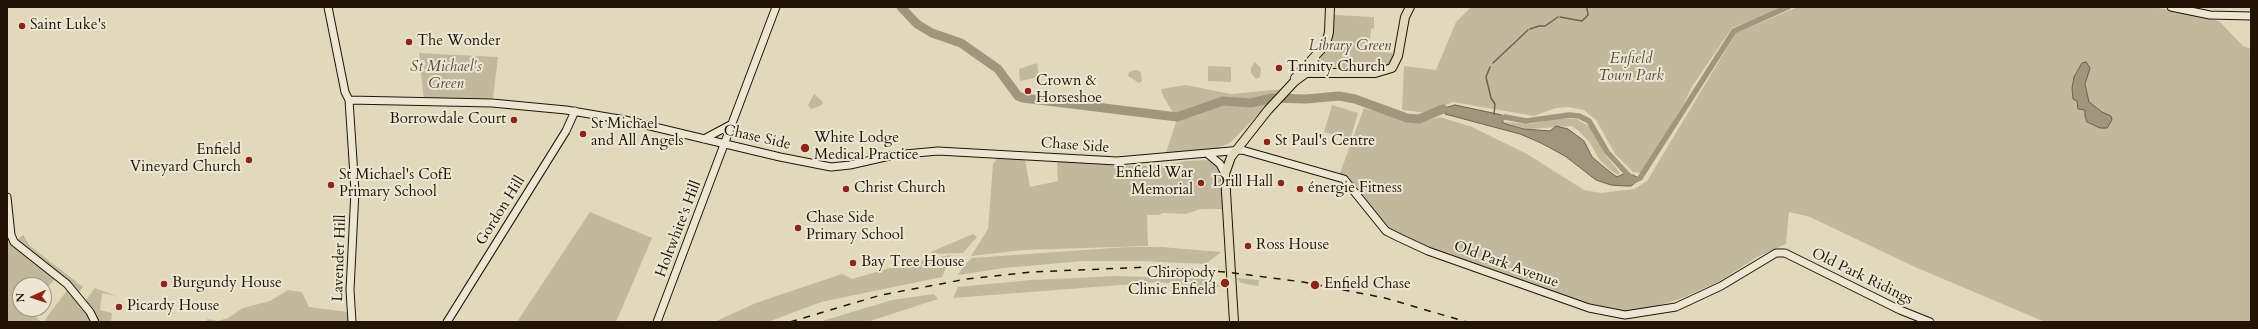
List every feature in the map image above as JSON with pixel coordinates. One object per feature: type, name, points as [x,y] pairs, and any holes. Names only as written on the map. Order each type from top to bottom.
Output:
[{"type":"main road","points":[[1294,82],[1296,76],[1315,56],[1328,38],[1330,7]]},
{"type":"main road","points":[[1234,322],[1225,174],[1231,157],[1235,150],[1273,105],[1294,82],[1306,73],[1375,73],[1392,68],[1398,56],[1405,17],[1410,7]]},
{"type":"street","name":"Lavender Hill","points":[[328,7],[343,86],[349,100],[355,191],[350,290],[352,322]]},
{"type":"street","name":"Holtwhite's Hill","points":[[657,322],[726,144],[732,124],[776,7]]},
{"type":"street","points":[[2171,7],[2210,15],[2251,16]]},
{"type":"street","points":[[1315,56],[1318,72]]},
{"type":"street","name":"Chase Side","points":[[349,100],[499,104],[575,111],[625,120],[832,167],[850,165],[894,155],[938,151],[1117,161],[1208,154],[1235,150]]},
{"type":"street","name":"Gordon Hill","points":[[447,322],[566,131],[575,111]]},
{"type":"street","points":[[704,139],[732,124]]},
{"type":"street","name":"Old Park Avenue","points":[[1235,150],[1273,158],[1344,179],[1386,231],[1428,251],[1589,308],[1620,314],[1642,314],[1676,307],[1721,286],[1776,253],[1785,253]]},
{"type":"street","points":[[1208,154],[1220,164],[1225,174]]},
{"type":"street","points":[[7,197],[11,235],[14,242],[67,284],[90,312],[95,322]]},
{"type":"street","name":"Old Park Ridings","points":[[1785,253],[1900,310],[1930,322]]},
{"type":"green space","name":"Enfield Town Park","points":[[1471,7],[1779,7],[1780,9],[1732,28],[1693,85],[1683,105],[1641,173],[1633,172],[1615,154],[1596,120],[1584,110],[1568,107],[1556,108],[1534,116],[1453,102],[1427,113],[1402,110],[1404,66],[1436,70],[1456,22]]},
{"type":"green space","points":[[1798,7],[2154,7],[2219,21],[2243,46],[2251,49],[2251,322],[2045,322],[1915,267],[1810,217],[1789,212],[1786,244],[1757,257],[1720,281],[1680,299],[1635,312],[1612,310],[1545,291],[1423,246],[1388,228],[1348,178],[1340,173],[1364,108],[1407,121],[1418,122],[1440,117],[1472,127],[1527,154],[1584,190],[1601,193],[1634,189],[1647,181],[1736,33]]},
{"type":"green space","name":"Library Green","points":[[1334,15],[1374,17],[1374,28],[1371,29],[1369,51],[1393,53],[1392,61],[1388,67],[1382,69],[1323,67],[1320,64],[1322,61],[1320,57],[1332,38]]},
{"type":"green space","name":"St Michael's Green","points":[[419,53],[498,57],[493,98],[424,101]]},
{"type":"green space","points":[[1255,62],[1261,68],[1260,77],[1256,79],[1251,73],[1251,68]]},
{"type":"green space","points":[[1037,63],[1039,77],[1020,81],[1019,69]]},
{"type":"green space","points":[[1208,66],[1231,67],[1231,82],[1208,81]]},
{"type":"green space","points":[[1136,70],[1141,72],[1142,81],[1139,83],[1128,76],[1129,72]]},
{"type":"green space","points":[[1186,85],[1231,94],[1283,89],[1230,143],[1214,149],[1166,153],[1177,119],[1163,96],[1161,89]]},
{"type":"green space","points":[[814,94],[823,102],[822,105],[811,109],[808,105]]},
{"type":"green space","points":[[1332,105],[1358,113],[1350,140],[1324,132]]},
{"type":"green space","points":[[1560,118],[1576,119],[1593,130],[1604,153],[1620,173],[1618,175],[1610,170],[1599,159],[1590,143],[1572,126],[1528,129],[1502,122],[1531,124]]},
{"type":"green space","points":[[998,157],[1025,160],[1030,187],[1058,181],[1057,161],[1120,166],[1169,165],[1186,161],[1209,160],[1218,166],[1220,172],[1224,209],[1201,209],[1186,214],[1163,213],[1158,215],[1147,215],[1148,246],[1024,250],[971,256],[988,229],[993,164]]},
{"type":"green space","points":[[590,212],[652,238],[616,322],[517,322]]},
{"type":"green space","points":[[7,217],[17,240],[23,235],[30,246],[83,287],[80,291],[76,291],[57,276],[52,282],[52,277],[12,277],[12,317],[36,317],[41,322],[7,322]]},
{"type":"green space","points":[[973,234],[977,237],[963,253],[926,254]]},
{"type":"green space","points":[[1127,247],[1161,247],[1221,252],[1206,264],[1140,261],[1083,261],[1004,268],[958,275],[964,265],[972,258]]},
{"type":"green space","points":[[951,255],[942,277],[821,302],[768,322],[714,322],[756,303],[842,274],[852,279],[907,263]]},
{"type":"green space","points":[[1116,276],[1209,279],[1221,287],[1196,287],[1159,282],[953,298],[958,287],[1031,280]]},
{"type":"green space","points":[[1237,278],[1259,280],[1258,286],[1241,283]]},
{"type":"green space","points":[[69,288],[93,322],[44,322],[47,317],[52,317],[52,310]]},
{"type":"green space","points":[[95,288],[116,296],[102,293],[100,310],[112,313],[111,322],[99,322],[86,300]]},
{"type":"green space","points":[[288,290],[302,292],[309,307],[348,312],[348,322],[207,322],[207,319],[218,321],[228,318],[243,308],[270,301]]},
{"type":"green space","points":[[934,294],[938,299],[867,322],[819,322],[892,300]]},
{"type":"shaded area","points":[[2086,62],[2090,68],[2085,84],[2089,102],[2102,112],[2111,116],[2112,120],[2107,128],[2100,128],[2087,122],[2085,110],[2078,109],[2077,101],[2073,99],[2072,88],[2074,77],[2082,63]]},
{"type":"shaded area","points":[[1455,105],[1502,115],[1503,123],[1524,129],[1550,131],[1556,126],[1568,129],[1584,141],[1592,157],[1617,177],[1623,174],[1633,175],[1640,179],[1631,186],[1611,185],[1596,180],[1565,156],[1541,143],[1520,134],[1445,114],[1444,108]]},
{"type":"waterway","points":[[901,7],[917,24],[932,33],[961,43],[998,69],[1018,96],[1023,98],[1177,117],[1223,101],[1251,103],[1272,98],[1306,99],[1339,96],[1355,99],[1407,118],[1419,119],[1443,109]]},
{"type":"waterway","points":[[1633,181],[1640,178],[1734,31],[1788,7]]},
{"type":"waterway","points":[[1560,17],[1582,21],[1588,15],[1587,8]]},
{"type":"waterway","points":[[1540,26],[1545,26],[1558,17]]},
{"type":"waterway","points":[[1530,29],[1539,26]]},
{"type":"waterway","points":[[1493,63],[1528,30]]},
{"type":"waterway","points":[[1490,67],[1486,77],[1491,98],[1495,104],[1494,114]]},
{"type":"waterway","points":[[1495,120],[1505,117],[1526,121],[1569,115],[1579,116],[1589,121],[1607,152],[1632,179]]},
{"type":"railway","points":[[790,322],[881,295],[967,279],[1031,272],[1150,267],[1226,272],[1303,282],[1385,298],[1467,322]]},
{"type":"place","name":"Saint Luke's","points":[[22,26]]},
{"type":"place","name":"The Wonder","points":[[409,42]]},
{"type":"place","name":"Trinity Church","points":[[1279,68]]},
{"type":"place","name":"Crown & Horseshoe","points":[[1028,91]]},
{"type":"place","name":"Borrowdale Court","points":[[514,120]]},
{"type":"place","name":"St Michael and All Angels","points":[[583,134]]},
{"type":"place","name":"St Paul's Centre","points":[[1267,142]]},
{"type":"place","name":"White Lodge Medical Practice","points":[[805,148]]},
{"type":"place","name":"Enfield Vineyard Church","points":[[249,160]]},
{"type":"place","name":"Enfield War Memorial","points":[[1201,183]]},
{"type":"place","name":"Drill Hall","points":[[1281,183]]},
{"type":"place","name":"St Michael's CofE Primary School","points":[[331,185]]},
{"type":"place","name":"Christ Church","points":[[846,189]]},
{"type":"place","name":"énergie Fitness","points":[[1300,189]]},
{"type":"place","name":"Chase Side Primary School","points":[[798,228]]},
{"type":"place","name":"Ross House","points":[[1248,246]]},
{"type":"place","name":"Bay Tree House","points":[[853,263]]},
{"type":"place","name":"Chiropody Clinic Enfield","points":[[1225,283]]},
{"type":"place","name":"Burgundy House","points":[[164,284]]},
{"type":"place","name":"Enfield Chase","points":[[1315,285]]},
{"type":"place","name":"Picardy House","points":[[119,307]]}]
